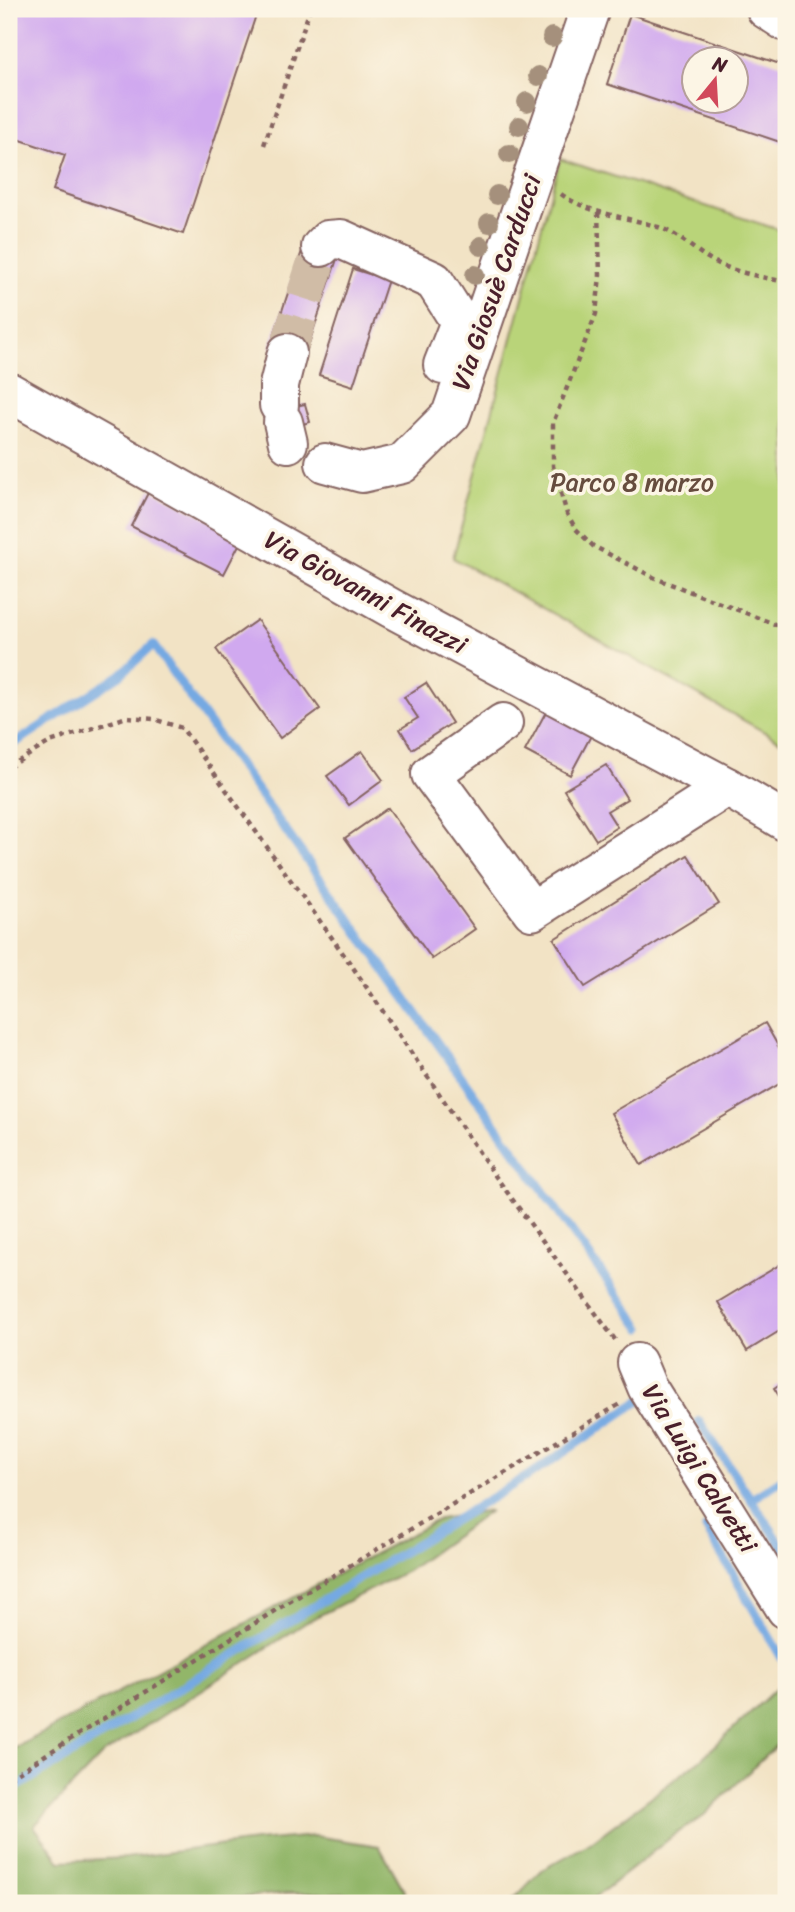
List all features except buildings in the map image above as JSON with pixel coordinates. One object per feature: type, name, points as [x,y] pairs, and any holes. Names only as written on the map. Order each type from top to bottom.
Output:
[{"type":"street","name":"Via Giosuè Carducci","points":[[402,464],[451,415],[590,9]]},
{"type":"street","points":[[766,9],[786,22]]},
{"type":"street","points":[[321,247],[328,240],[341,239],[434,281],[460,322],[402,464],[362,473],[325,463]]},
{"type":"street","points":[[283,423],[279,385],[287,352]]},
{"type":"street","name":"Via Giovanni Finazzi","points":[[9,392],[391,608],[727,787],[786,822]]},
{"type":"street","points":[[503,723],[431,774],[533,911],[727,787]]},
{"type":"street","name":"Via Luigi Calvetti","points":[[642,1375],[786,1609]]},
{"type":"path","points":[[264,145],[310,9]]},
{"type":"path","points":[[535,170],[547,184],[571,201],[598,212],[659,228],[713,261],[743,273],[786,282]]},
{"type":"path","points":[[598,212],[600,275],[596,314],[553,422],[554,466],[568,514],[576,529],[593,546],[655,578],[782,627],[786,633]]},
{"type":"path","points":[[782,627],[786,622]]},
{"type":"path","points":[[9,767],[50,741],[127,717],[153,719],[182,728],[352,966],[496,1177],[642,1375],[552,1447],[279,1608],[9,1777]]},
{"type":"green space","name":"Parco 8 marzo","points":[[560,159],[786,232],[786,744],[453,558]]},
{"type":"green space","points":[[490,1511],[407,1571],[310,1620],[103,1754],[34,1826],[60,1861],[126,1858],[315,1836],[379,1846],[404,1890],[408,1903],[356,1903],[348,1893],[286,1893],[188,1903],[9,1903],[9,1751],[439,1519]]},
{"type":"green space","points":[[786,1679],[786,1736],[702,1817],[674,1835],[588,1903],[510,1903],[542,1870],[590,1843],[700,1760]]},
{"type":"waterway","points":[[9,747],[120,675],[153,645],[641,1328]]},
{"type":"waterway","points":[[9,1792],[539,1469],[642,1399]]},
{"type":"waterway","points":[[699,1421],[786,1552]]},
{"type":"waterway","points":[[752,1499],[786,1477]]},
{"type":"waterway","points":[[706,1528],[786,1665]]},
{"type":"tunnel","points":[[287,353],[321,247]]}]
